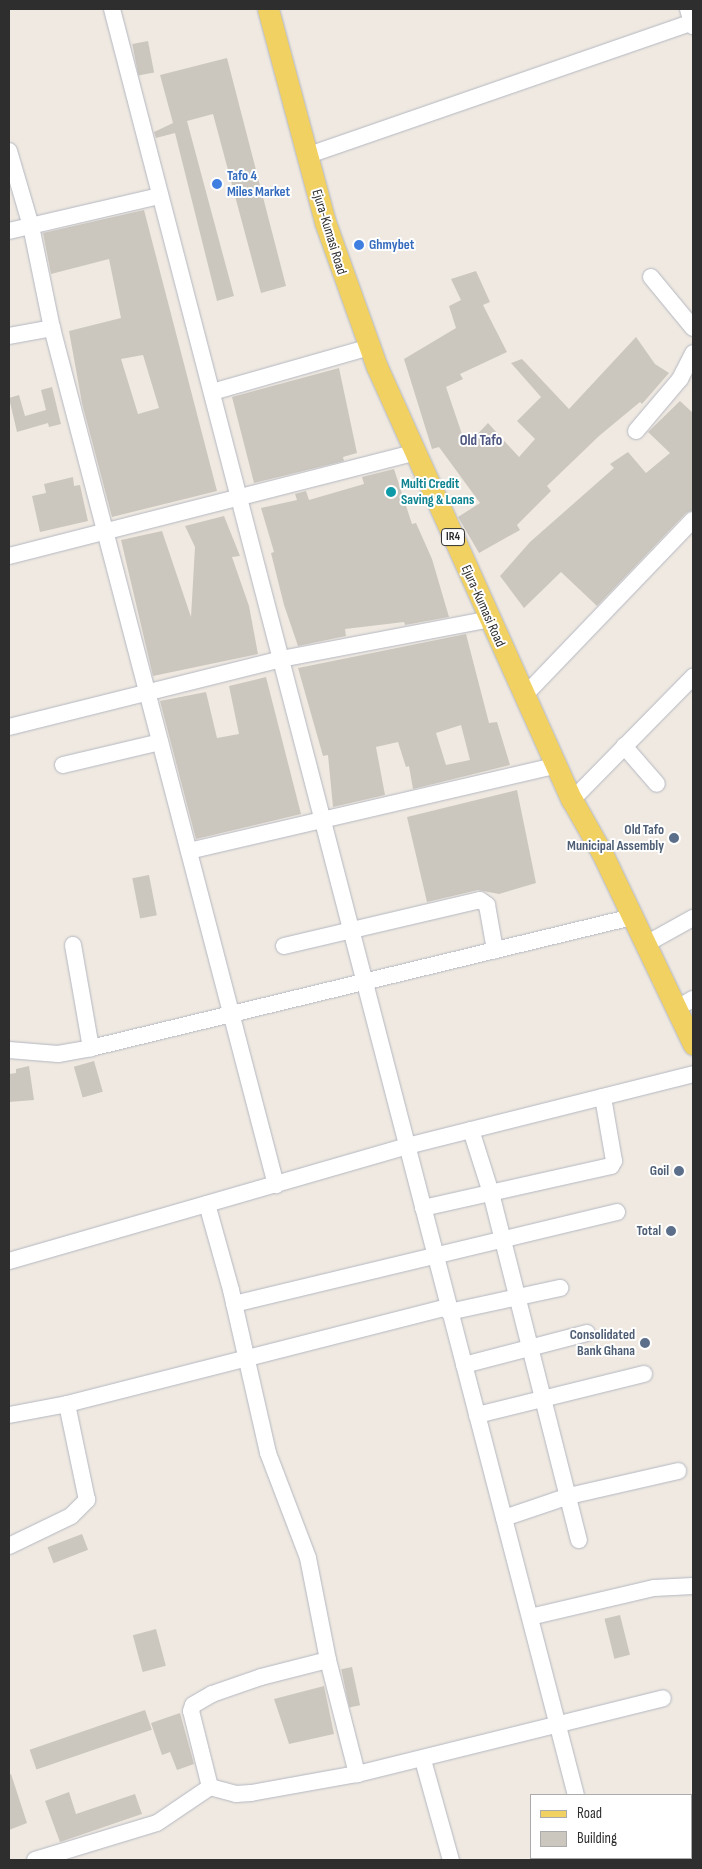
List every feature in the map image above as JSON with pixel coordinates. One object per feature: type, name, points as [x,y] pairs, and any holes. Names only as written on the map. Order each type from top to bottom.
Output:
[{"type":"main road","name":"Ejura-Kumasi Road","points":[[268,9],[306,156],[346,286],[370,348],[414,453],[572,800],[646,944],[686,1003],[693,1044]]},
{"type":"street","points":[[112,9],[448,1309],[576,1794]]},
{"type":"street","points":[[306,156],[692,20]]},
{"type":"street","points":[[9,151],[31,226],[52,328],[189,851],[230,1016],[276,1184]]},
{"type":"street","points":[[9,231],[159,196]]},
{"type":"street","points":[[651,277],[693,328]]},
{"type":"street","points":[[9,336],[52,328]]},
{"type":"street","points":[[212,392],[370,348]]},
{"type":"street","points":[[636,431],[680,379],[693,353]]},
{"type":"street","points":[[9,556],[106,533],[414,453]]},
{"type":"street","points":[[524,696],[693,520]]},
{"type":"street","points":[[9,727],[281,659],[490,619]]},
{"type":"street","points":[[572,800],[693,677]]},
{"type":"street","points":[[63,765],[160,742]]},
{"type":"street","points":[[624,746],[658,784]]},
{"type":"street","points":[[189,851],[322,822],[558,766]]},
{"type":"street","points":[[284,946],[480,900],[487,905],[495,950]]},
{"type":"street","points":[[9,1050],[58,1054],[90,1048],[230,1016],[632,917]]},
{"type":"street","points":[[646,944],[693,918]]},
{"type":"street","points":[[73,945],[90,1048]]},
{"type":"street","points":[[9,1261],[407,1146],[693,1074]]},
{"type":"street","points":[[423,1208],[611,1166],[614,1161],[603,1097]]},
{"type":"street","points":[[471,1130],[491,1193],[579,1540]]},
{"type":"street","points":[[207,1204],[234,1304],[268,1453],[308,1558],[328,1660],[357,1774]]},
{"type":"street","points":[[234,1304],[617,1212]]},
{"type":"street","points":[[9,1415],[67,1404],[448,1309],[560,1288]]},
{"type":"street","points":[[464,1365],[532,1349],[587,1333]]},
{"type":"street","points":[[477,1414],[544,1400],[644,1374]]},
{"type":"street","points":[[9,1546],[71,1516],[87,1500],[67,1404]]},
{"type":"street","points":[[504,1518],[569,1496],[678,1472]]},
{"type":"street","points":[[530,1617],[654,1588],[693,1586]]},
{"type":"street","points":[[210,1786],[191,1711],[193,1705],[212,1694],[261,1677],[328,1660]]},
{"type":"street","points":[[210,1786],[236,1794],[251,1793],[357,1774],[423,1760],[663,1698]]},
{"type":"street","points":[[423,1760],[451,1860]]},
{"type":"street","points":[[36,1860],[157,1824],[210,1786]]},
{"type":"building","points":[[148,41],[154,72],[138,75],[132,44]]},
{"type":"building","points":[[227,58],[286,286],[261,293],[213,114],[187,121],[234,296],[217,301],[175,133],[156,138],[154,132],[173,123],[160,75]]},
{"type":"building","points":[[144,210],[217,491],[112,517],[82,403],[69,331],[121,318],[109,259],[51,274],[43,233]],"holes":[[[143,355],[159,408],[138,414],[121,359]]]},
{"type":"building","points":[[476,271],[490,302],[483,305],[507,352],[460,374],[463,379],[446,387],[466,446],[488,423],[519,457],[535,439],[517,421],[541,397],[511,363],[522,359],[569,409],[636,337],[655,364],[669,373],[642,404],[640,402],[599,436],[547,486],[551,491],[517,525],[520,530],[479,553],[458,517],[480,503],[439,447],[432,449],[404,359],[456,328],[449,306],[461,300],[451,279]]},
{"type":"building","points":[[339,368],[357,453],[343,457],[344,461],[254,483],[232,397]]},
{"type":"building","points":[[52,387],[61,424],[49,427],[48,423],[17,432],[9,398],[19,395],[25,416],[46,410],[41,390]]},
{"type":"building","points":[[680,401],[693,413],[693,510],[686,513],[597,606],[561,572],[524,608],[500,576],[530,542],[614,468],[610,464],[628,452],[646,473],[670,453],[648,432]]},
{"type":"building","points":[[394,469],[412,524],[416,523],[432,559],[449,617],[405,625],[404,622],[345,629],[346,636],[298,646],[284,605],[271,553],[274,552],[261,508],[297,500],[295,494],[306,491],[309,500],[364,484],[362,477]]},
{"type":"building","points":[[73,477],[74,486],[80,485],[88,521],[40,532],[32,496],[46,493],[44,484]]},
{"type":"building","points":[[224,516],[240,556],[232,557],[249,606],[258,654],[153,676],[121,540],[162,531],[191,617],[195,547],[185,526]]},
{"type":"building","points":[[466,634],[489,723],[497,722],[510,765],[413,789],[409,766],[406,767],[398,742],[376,747],[385,795],[333,807],[328,755],[323,756],[298,668]],"holes":[[[461,725],[470,760],[446,765],[436,733]]]},
{"type":"building","points":[[266,677],[301,814],[196,839],[160,701],[206,692],[217,738],[239,734],[229,686]]},
{"type":"building","points":[[517,790],[536,883],[499,894],[478,890],[427,902],[407,817]]},
{"type":"building","points":[[149,875],[157,915],[140,918],[132,878]]},
{"type":"building","points":[[94,1061],[103,1092],[83,1098],[74,1067]]},
{"type":"building","points":[[29,1066],[34,1100],[9,1102],[9,1074],[16,1073],[16,1069]]},
{"type":"building","points":[[82,1534],[88,1550],[54,1563],[47,1547]]},
{"type":"building","points":[[620,1615],[630,1655],[614,1659],[604,1619]]},
{"type":"building","points":[[156,1629],[166,1666],[143,1672],[133,1635]]},
{"type":"building","points":[[352,1667],[360,1705],[349,1707],[341,1669]]},
{"type":"building","points":[[324,1686],[334,1734],[289,1744],[274,1699]]},
{"type":"building","points":[[145,1710],[152,1730],[36,1770],[30,1750]]},
{"type":"building","points":[[180,1713],[194,1764],[177,1770],[170,1752],[162,1755],[151,1723]]},
{"type":"building","points":[[11,1774],[27,1823],[9,1830],[9,1775]]},
{"type":"building","points":[[69,1792],[76,1814],[135,1794],[142,1814],[60,1842],[45,1801]]},
{"type":"place","name":"Tafo 4 Miles Market","points":[[217,184]]},
{"type":"place","name":"Ghmybet","points":[[359,245]]},
{"type":"place","name":"Multi Credit Saving & Loans","points":[[391,492]]},
{"type":"place","name":"Old Tafo Municipal Assembly","points":[[674,838]]},
{"type":"place","name":"Goil","points":[[679,1171]]},
{"type":"place","name":"Total","points":[[671,1231]]},
{"type":"place","name":"Consolidated Bank Ghana","points":[[645,1343]]},
{"type":"district","name":"Old Tafo","points":[[481,441]]}]
